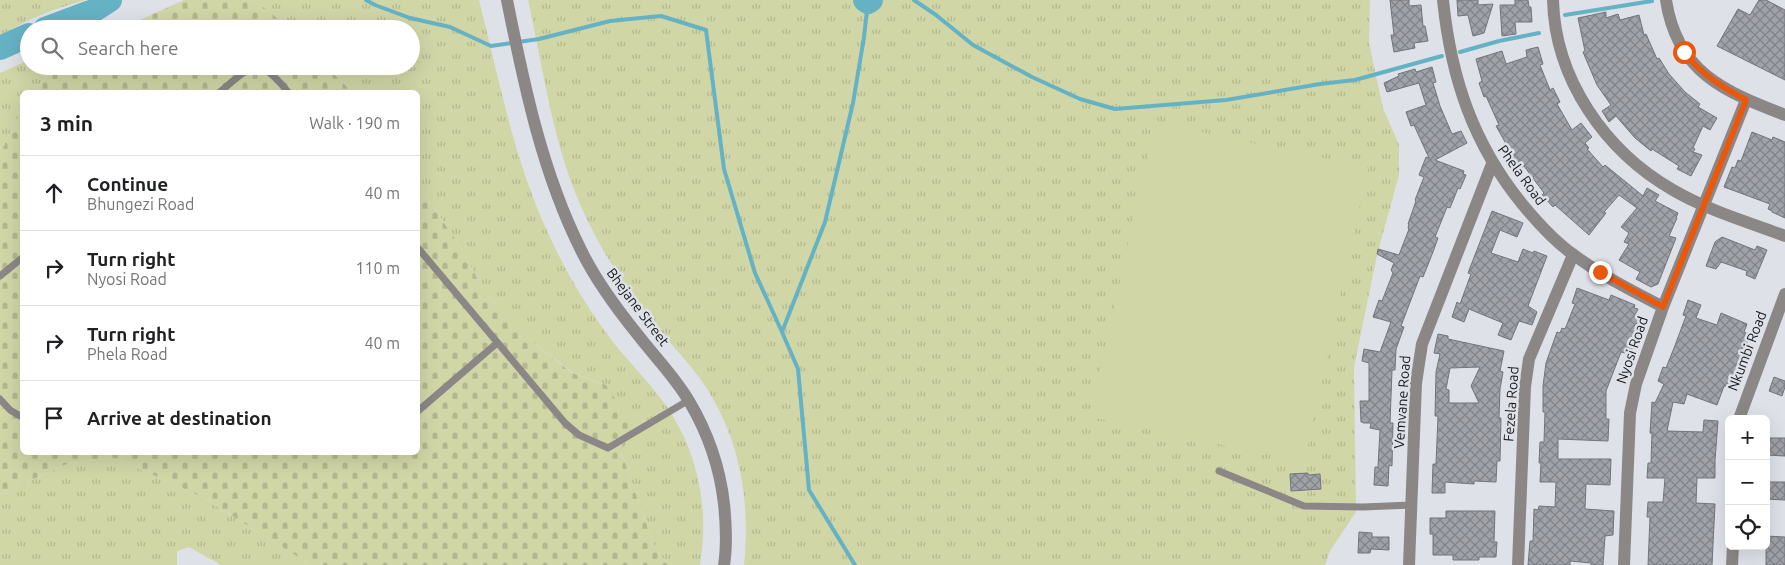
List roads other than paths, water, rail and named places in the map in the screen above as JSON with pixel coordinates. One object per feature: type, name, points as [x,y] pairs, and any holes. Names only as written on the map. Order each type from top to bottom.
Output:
[{"type":"street","name":"Bhejane Street","points":[[507,0],[520,64],[545,162],[581,251],[616,306],[663,364],[689,400],[712,448],[722,480],[725,516],[724,565]]},
{"type":"street","name":"Phela Road","points":[[1443,0],[1450,50],[1464,103],[1477,136],[1492,164],[1533,217],[1573,254],[1600,272],[1663,307]]},
{"type":"street","points":[[1553,0],[1553,21],[1562,58],[1578,95],[1611,141],[1633,163],[1672,190],[1704,205],[1785,236]]},
{"type":"street","points":[[1666,0],[1672,28],[1677,40],[1692,63],[1722,88],[1746,100],[1785,115]]},
{"type":"street","name":"Nyosi Road","points":[[1624,565],[1630,414],[1636,384],[1663,307],[1746,100]]},
{"type":"street","name":"Vemvane Road","points":[[1409,565],[1416,383],[1422,344],[1492,164]]},
{"type":"street","name":"Fezela Road","points":[[1518,565],[1525,387],[1529,359],[1573,254]]},
{"type":"street","name":"Nkumbi Road","points":[[1740,415],[1785,294]]},
{"type":"street","points":[[1732,565],[1733,550]]},
{"type":"lane","points":[[223,90],[242,75]]},
{"type":"lane","points":[[273,75],[286,90]]},
{"type":"lane","points":[[420,257],[497,343],[564,423],[580,435],[608,448],[689,400]]},
{"type":"lane","points":[[0,276],[20,260]]},
{"type":"lane","points":[[420,409],[497,343]]},
{"type":"lane","points":[[0,399],[10,410],[20,416]]},
{"type":"lane","points":[[1219,471],[1304,506],[1412,506]]},
{"type":"waterway","points":[[69,20],[93,11],[110,0]]},
{"type":"waterway","points":[[366,0],[419,20]]},
{"type":"waterway","points":[[865,0],[868,2],[871,0]]},
{"type":"waterway","points":[[914,0],[973,45],[1032,77],[1080,99],[1115,109],[1226,100],[1355,80],[1442,56]]},
{"type":"waterway","points":[[1565,15],[1652,1]]},
{"type":"waterway","points":[[855,565],[809,490],[798,369],[782,332],[825,222],[853,103],[868,2]]},
{"type":"waterway","points":[[420,20],[450,27],[491,46],[539,39],[610,21],[661,16],[706,30],[724,169],[755,273],[782,332]]},
{"type":"waterway","points":[[1460,52],[1499,41],[1539,33]]},
{"type":"waterway","points":[[0,48],[20,39]]}]
